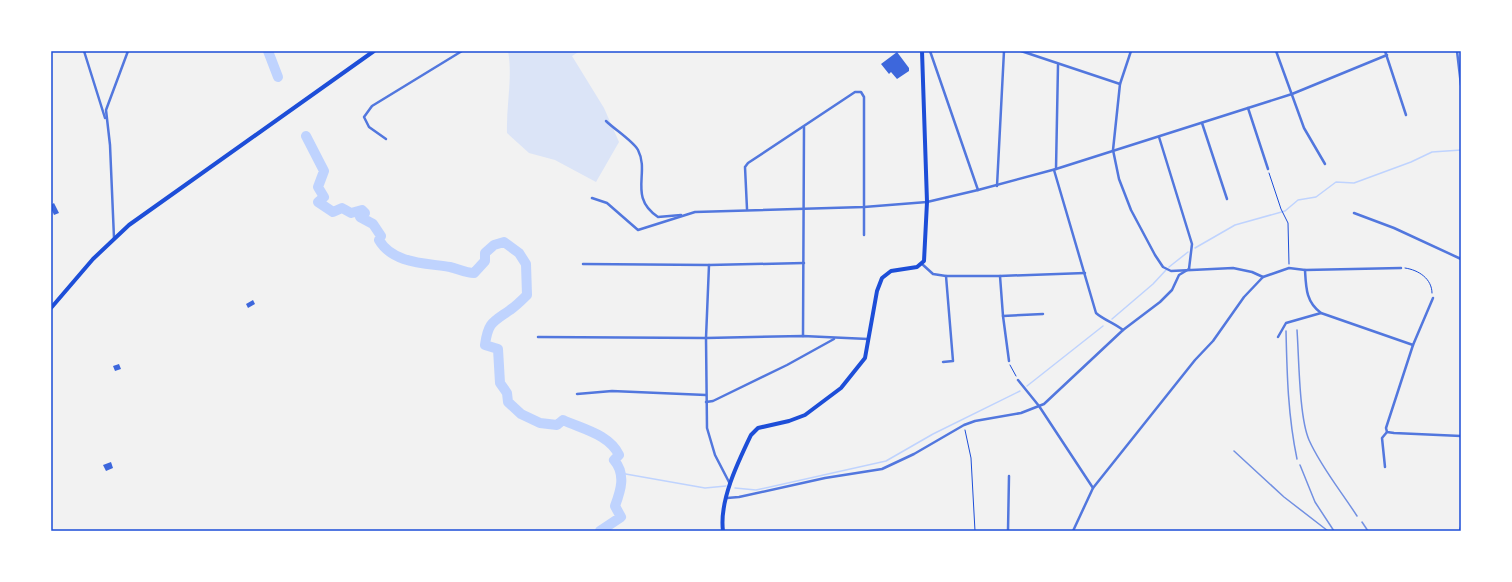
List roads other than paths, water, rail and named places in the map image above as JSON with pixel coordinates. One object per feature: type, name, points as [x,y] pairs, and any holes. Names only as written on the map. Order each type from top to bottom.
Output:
[{"type":"main road","points":[[51,308],[67,288],[114,238],[138,217],[374,51]]},
{"type":"main road","points":[[723,531],[722,518],[727,498],[751,435],[758,428],[789,421],[805,415],[834,394],[854,374],[865,358],[877,290],[882,278],[891,271],[917,267],[922,264],[926,255],[927,202],[922,51]]},
{"type":"street","points":[[84,51],[106,120],[110,145],[114,238]]},
{"type":"street","points":[[106,120],[106,110],[128,51]]},
{"type":"street","points":[[386,139],[369,127],[364,118],[372,106],[462,51]]},
{"type":"street","points":[[930,51],[978,190]]},
{"type":"street","points":[[996,186],[1004,51]]},
{"type":"street","points":[[1021,51],[1058,65],[1120,84]]},
{"type":"street","points":[[1131,51],[1120,84],[1113,150],[1119,179],[1131,210],[1155,255],[1163,266],[1171,271],[1233,268],[1245,270],[1263,277]]},
{"type":"street","points":[[1276,51],[1304,128],[1325,164]]},
{"type":"street","points":[[1385,51],[1406,115]]},
{"type":"street","points":[[1457,51],[1461,85]]},
{"type":"street","points":[[606,121],[638,150],[641,166],[640,184],[647,208],[658,217],[695,212],[746,209],[804,209],[927,202],[996,186],[1159,137],[1292,94],[1387,55]]},
{"type":"street","points":[[1058,65],[1055,169],[1096,313],[1103,319],[1115,324],[1123,330]]},
{"type":"street","points":[[746,209],[745,167],[855,92],[861,92],[864,97],[864,235]]},
{"type":"street","points":[[1248,108],[1268,169]]},
{"type":"street","points":[[1202,123],[1227,199]]},
{"type":"street","points":[[803,336],[804,126]]},
{"type":"street","points":[[1159,137],[1192,244],[1190,269]]},
{"type":"street","points":[[592,198],[607,203],[638,230],[684,214]]},
{"type":"street","points":[[1354,213],[1394,228],[1461,259]]},
{"type":"street","points":[[583,264],[709,265],[804,263]]},
{"type":"street","points":[[922,264],[933,274],[946,276],[1000,276],[1084,272]]},
{"type":"street","points":[[709,265],[706,338],[707,428],[710,442],[731,485]]},
{"type":"street","points":[[1074,531],[1078,518],[1093,488],[1195,360],[1212,342],[1244,297],[1263,277],[1289,268],[1305,270],[1401,268]]},
{"type":"street","points":[[727,498],[825,478],[882,469],[914,454],[964,425],[974,421],[1021,413],[1040,406],[1079,372],[1123,330],[1160,302],[1172,290],[1179,275],[1190,269]]},
{"type":"street","points":[[1305,270],[1306,294],[1315,308],[1322,312],[1414,344]]},
{"type":"street","points":[[943,362],[953,361],[946,276]]},
{"type":"street","points":[[1000,276],[1003,316],[1009,361]]},
{"type":"street","points":[[1385,467],[1382,438],[1387,432],[1386,428],[1388,417],[1414,344],[1433,298]]},
{"type":"street","points":[[1278,338],[1286,323],[1322,312]]},
{"type":"street","points":[[1003,316],[1042,314]]},
{"type":"street","points":[[538,337],[706,338],[803,336],[868,339]]},
{"type":"street","points":[[706,402],[713,401],[787,365],[835,338]]},
{"type":"street","points":[[1018,380],[1040,406],[1093,488]]},
{"type":"street","points":[[577,394],[612,391],[706,395]]},
{"type":"street","points":[[1387,432],[1461,436]]},
{"type":"street","points":[[1008,531],[1009,476]]},
{"type":"street","points":[[1460,531],[1461,527]]},
{"type":"waterway","points":[[268,51],[278,77]]},
{"type":"waterway","points":[[306,136],[324,171],[318,187],[324,197],[318,202],[333,212],[342,208],[351,213],[362,210],[365,213],[360,217],[373,224],[381,236],[379,240],[385,248],[393,254],[411,261],[450,267],[465,272],[474,273],[485,261],[485,253],[494,245],[504,242],[519,253],[526,264],[527,295],[514,307],[492,323],[486,337],[485,345],[498,349],[500,383],[507,393],[508,402],[521,414],[540,423],[557,425],[563,420],[602,437],[615,448],[619,455],[614,460],[618,465],[621,476],[619,494],[615,506],[621,517],[600,531]]},
{"type":"waterway","points":[[1195,248],[1235,225],[1285,211],[1298,200],[1316,197],[1336,182],[1354,183],[1411,162],[1432,152],[1461,150]]},
{"type":"waterway","points":[[1169,267],[1188,252]]},
{"type":"waterway","points":[[1112,319],[1153,284],[1166,270]]},
{"type":"waterway","points":[[1027,386],[1103,326]]},
{"type":"waterway","points":[[735,488],[756,490],[886,461],[933,434],[1020,391]]},
{"type":"waterway","points":[[620,473],[705,488],[726,486]]},
{"type":"railway","points":[[1297,330],[1301,402],[1309,440],[1319,460],[1357,516]]},
{"type":"railway","points":[[1286,331],[1290,411],[1297,459]]},
{"type":"railway","points":[[1234,451],[1284,497],[1328,531]]},
{"type":"railway","points":[[1300,465],[1315,502],[1334,531]]},
{"type":"railway","points":[[1362,522],[1368,531]]}]
